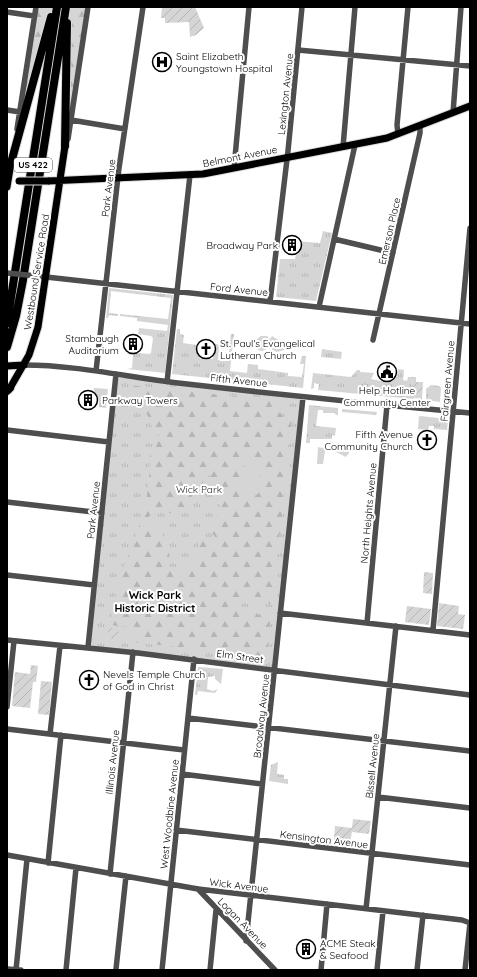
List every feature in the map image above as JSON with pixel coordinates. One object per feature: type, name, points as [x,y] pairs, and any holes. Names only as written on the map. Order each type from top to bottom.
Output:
[{"type":"highway","points":[[12,163],[56,7]]},
{"type":"highway","name":"US 422","points":[[7,323],[56,7]]},
{"type":"highway","points":[[66,146],[68,120],[67,7]]},
{"type":"highway","name":"US 422","points":[[7,347],[16,316],[23,280],[67,7]]},
{"type":"main road","name":"Belmont Avenue","points":[[7,183],[19,181],[61,181],[190,175],[234,168],[387,138],[470,106]]},
{"type":"main road","name":"Westbound Service Road","points":[[8,391],[29,356],[38,327],[66,146]]},
{"type":"main road","points":[[7,183],[12,163]]},
{"type":"main road","name":"Fifth Avenue","points":[[10,366],[24,365]]},
{"type":"street","points":[[12,163],[36,7]]},
{"type":"street","points":[[88,7],[68,120],[125,129]]},
{"type":"street","name":"Park Avenue","points":[[96,372],[118,178],[143,7]]},
{"type":"street","points":[[234,168],[249,7]]},
{"type":"street","name":"Lexington Avenue","points":[[270,302],[287,157],[302,7]]},
{"type":"street","points":[[343,147],[355,7]]},
{"type":"street","points":[[398,134],[397,125],[408,7]]},
{"type":"street","points":[[453,113],[461,7]]},
{"type":"street","points":[[7,12],[34,16]]},
{"type":"street","points":[[298,50],[470,66]]},
{"type":"street","points":[[7,110],[20,112]]},
{"type":"street","name":"Emerson Place","points":[[373,340],[420,133],[420,126]]},
{"type":"street","points":[[319,307],[355,145]]},
{"type":"street","points":[[167,382],[190,175]]},
{"type":"street","name":"Fairgreen Avenue","points":[[433,630],[470,228]]},
{"type":"street","points":[[334,239],[393,253]]},
{"type":"street","name":"Ford Avenue","points":[[7,273],[470,324]]},
{"type":"street","name":"Fifth Avenue","points":[[24,365],[116,374],[167,382],[303,397],[470,413]]},
{"type":"street","name":"Park Avenue","points":[[88,647],[116,374]]},
{"type":"street","name":"Broadway Avenue","points":[[246,941],[303,397]]},
{"type":"street","name":"North Heights Avenue","points":[[367,623],[386,405]]},
{"type":"street","points":[[7,430],[109,442]]},
{"type":"street","points":[[7,502],[102,513]]},
{"type":"street","points":[[7,575],[94,585]]},
{"type":"street","points":[[280,613],[470,635]]},
{"type":"street","name":"Bissell Avenue","points":[[366,909],[396,626]]},
{"type":"street","name":"Elm Street","points":[[7,640],[60,646],[88,647],[194,659],[274,671],[470,694]]},
{"type":"street","points":[[7,707],[14,641]]},
{"type":"street","points":[[50,734],[60,646]]},
{"type":"street","name":"Illinois Avenue","points":[[110,874],[133,652]]},
{"type":"street","name":"West Woodbine Avenue","points":[[162,970],[194,659]]},
{"type":"street","points":[[188,718],[470,752]]},
{"type":"street","points":[[7,729],[184,750]]},
{"type":"street","points":[[48,863],[61,735]]},
{"type":"street","points":[[182,774],[262,784]]},
{"type":"street","points":[[378,797],[470,808]]},
{"type":"street","name":"Kensington Avenue","points":[[176,830],[470,865]]},
{"type":"street","name":"Wick Avenue","points":[[7,855],[198,888],[462,920],[470,923]]},
{"type":"street","points":[[16,970],[28,859]]},
{"type":"street","points":[[66,970],[76,868]]},
{"type":"street","points":[[116,968],[126,876]]},
{"type":"street","name":"Logan Avenue","points":[[198,888],[216,910],[276,970]]},
{"type":"street","points":[[321,970],[327,904]]},
{"type":"street","points":[[210,970],[216,910]]},
{"type":"street","points":[[376,970],[383,911]]},
{"type":"street","points":[[417,970],[422,915]]},
{"type":"street","points":[[465,970],[470,923]]},
{"type":"street","points":[[7,969],[21,970]]},
{"type":"green space","points":[[36,7],[54,7],[13,151]]},
{"type":"green space","points":[[68,7],[88,7],[69,119]]},
{"type":"green space","points":[[162,7],[195,7],[204,28],[196,35],[190,37],[189,22],[165,23],[165,18],[161,18]]},
{"type":"green space","points":[[323,231],[332,233],[316,301],[276,297],[280,259],[295,259],[297,250],[296,241],[320,243]]},
{"type":"green space","points":[[109,288],[173,295],[165,373],[127,369],[132,368],[133,355],[127,354],[129,352],[151,353],[153,338],[151,336],[138,334],[139,328],[167,331],[168,325],[137,321],[137,318],[120,316],[120,314],[168,319],[171,298],[111,291],[109,313],[118,314],[118,316],[109,315],[108,318],[106,318]]},
{"type":"green space","points":[[177,329],[180,329],[180,334],[184,335],[183,343],[196,345],[197,350],[204,351],[203,358],[213,359],[215,345],[204,345],[204,343],[217,344],[219,346],[218,360],[228,361],[231,334],[234,334],[230,371],[247,373],[248,364],[258,365],[258,369],[288,373],[288,376],[302,377],[304,364],[300,364],[302,356],[306,356],[303,388],[172,374]]},
{"type":"green space","points":[[261,336],[267,336],[270,339],[272,336],[286,345],[284,350],[277,352],[269,348],[262,351],[258,350],[255,346],[256,340]]},
{"type":"green space","points":[[322,349],[342,352],[341,359],[321,357]]},
{"type":"green space","points":[[398,369],[404,370],[403,380],[407,381],[408,377],[412,377],[414,399],[318,390],[319,384],[314,383],[314,388],[311,389],[313,373],[351,377],[357,370],[360,370],[360,372],[374,373],[371,379],[381,381],[382,379],[390,380],[387,376],[397,377]]},
{"type":"green space","name":"Wick Park","points":[[116,374],[303,397],[274,671],[88,647]]},
{"type":"green space","points":[[412,377],[416,377],[416,382],[423,382],[422,399],[414,398]]},
{"type":"green space","name":"Wick Park","points":[[129,385],[285,402],[286,406],[279,412],[284,417],[292,418],[272,606],[265,599],[257,602],[248,597],[236,609],[242,613],[257,613],[257,615],[271,614],[267,654],[262,655],[260,659],[238,656],[238,654],[133,642],[127,626],[119,627],[110,624],[119,580],[145,510],[150,454],[154,457],[159,432],[155,435],[148,416],[129,392]],"holes":[[[251,471],[266,481],[266,482],[242,485]],[[210,474],[217,489],[220,508],[209,529],[220,543],[199,538],[198,547],[189,573],[168,570],[169,553],[166,541],[159,530],[147,518],[158,510],[162,513],[181,513],[192,496]]]},
{"type":"green space","points":[[431,385],[439,386],[441,388],[440,402],[426,400],[426,389]]},
{"type":"green space","points":[[94,388],[108,389],[106,408],[99,407],[99,399],[93,399]]},
{"type":"green space","points":[[309,405],[338,408],[338,416],[334,413],[323,413],[323,410],[318,410],[316,426],[336,428],[335,436],[332,435],[332,439],[310,439],[310,443],[306,443]]},
{"type":"green space","points":[[342,409],[377,412],[376,415],[342,412]]},
{"type":"green space","points":[[419,416],[448,419],[447,430],[434,429],[434,426],[429,426],[428,430],[418,429]]},
{"type":"green space","points":[[331,441],[334,444],[350,445],[349,453],[346,457],[336,452],[328,445]]},
{"type":"green space","points":[[318,447],[332,450],[325,451],[323,464],[317,464]]},
{"type":"green space","points":[[248,457],[266,469],[260,477],[266,481],[257,495],[241,485],[251,471],[243,465]]},
{"type":"green space","points":[[424,572],[433,573],[432,594],[423,593]]},
{"type":"green space","points":[[439,603],[459,606],[458,614],[465,615],[463,629],[437,626]]},
{"type":"green space","points":[[407,606],[431,609],[429,625],[405,622]]},
{"type":"green space","points":[[114,626],[119,627],[118,631],[122,636],[121,638],[106,639],[108,635],[113,633],[107,632],[110,628],[114,628]]},
{"type":"green space","points":[[31,665],[38,666],[36,682],[33,682],[30,708],[12,706],[15,672],[30,674]]},
{"type":"green space","points":[[198,667],[223,669],[221,684],[215,679],[215,676],[208,677],[207,689],[213,691],[218,689],[215,693],[198,691],[197,695],[195,695]]},
{"type":"green space","points":[[41,681],[52,682],[49,715],[38,714]]},
{"type":"green space","points":[[278,762],[277,774],[284,775],[284,779],[288,779],[288,784],[269,781],[271,765]]},
{"type":"green space","points":[[353,819],[371,821],[369,834],[352,832],[350,842],[334,840],[335,826],[352,828]]},
{"type":"place","name":"Saint Elizabeth Youngstown Hospital","points":[[162,62]]},
{"type":"place","name":"Broadway Park","points":[[292,245]]},
{"type":"place","name":"Stambaugh Auditorium","points":[[133,344]]},
{"type":"place","name":"St. Paul's Evangelical Lutheran Church","points":[[206,349]]},
{"type":"place","name":"Help Hotline Community Center","points":[[387,372]]},
{"type":"place","name":"Parkway Towers","points":[[88,400]]},
{"type":"place","name":"Fifth Avenue Community Church","points":[[427,440]]},
{"type":"place","name":"Nevels Temple Church of God in Christ","points":[[89,680]]},
{"type":"place","name":"ACME Steak & Seafood","points":[[306,949]]},
{"type":"district","name":"Wick Park Historic District","points":[[155,601]]}]
